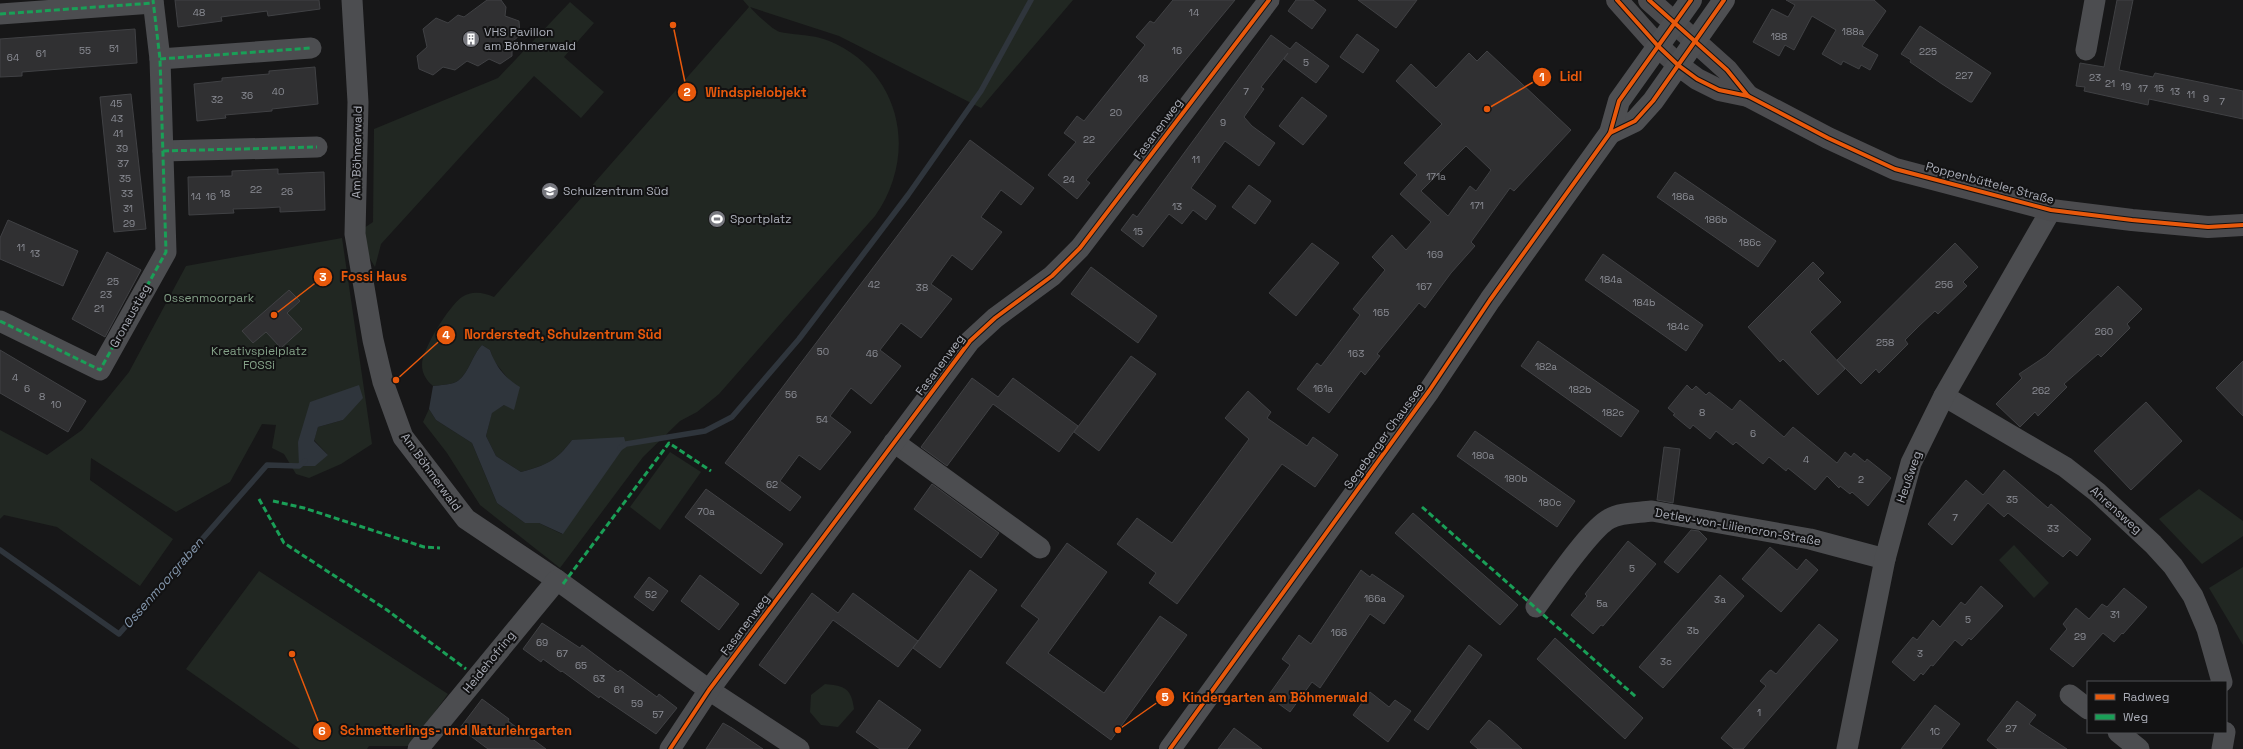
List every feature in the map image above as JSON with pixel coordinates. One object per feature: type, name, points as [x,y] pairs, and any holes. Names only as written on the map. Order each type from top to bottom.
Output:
[{"type":"main road","name":"Poppenbütteler Straße","points":[[1617,0],[1658,46],[1678,65],[1697,79],[1719,90],[1748,96],[1828,138],[1895,168],[2051,210],[2132,220],[2208,227],[2243,225]]},
{"type":"main road","name":"Poppenbütteler Straße","points":[[1649,0],[1728,70],[1748,96]]},
{"type":"main road","name":"Segeberger Chaussee","points":[[1170,749],[1429,391],[1490,300],[1610,133],[1619,101],[1691,0]]},
{"type":"main road","name":"Segeberger Chaussee","points":[[1610,133],[1635,121],[1653,101],[1724,0]]},
{"type":"street","name":"Am Böhmerwald","points":[[352,0],[358,102],[355,234],[373,340],[383,382],[403,437],[466,519],[557,580],[710,690],[800,749]]},
{"type":"street","name":"Fasanenweg","points":[[710,690],[970,341],[995,318],[1052,276],[1080,248],[1269,0]]},
{"type":"street","points":[[2086,50],[2095,0]]},
{"type":"street","points":[[0,14],[153,1]]},
{"type":"street","name":"Gronaustieg","points":[[0,321],[100,370],[166,252],[160,59],[153,1]]},
{"type":"street","points":[[160,59],[311,48]]},
{"type":"street","points":[[163,151],[317,147]]},
{"type":"street","name":"Heußweg","points":[[1847,749],[1885,559],[1911,463],[1944,396],[2051,210]]},
{"type":"street","name":"Ahrensweg","points":[[1944,396],[2065,467],[2097,492],[2154,544],[2173,566],[2193,596],[2207,629],[2222,681]]},
{"type":"street","points":[[894,442],[1040,548]]},
{"type":"street","name":"Detlev-von-Liliencron-Straße","points":[[1536,608],[1596,529],[1609,519],[1626,514],[1652,511],[1659,512],[1810,539],[1885,559]]},
{"type":"street","name":"Heidehofring","points":[[423,747],[557,580]]},
{"type":"street","points":[[670,749],[710,690]]},
{"type":"street","points":[[2070,694],[2087,708]]},
{"type":"street","points":[[2119,733],[2139,749]]},
{"type":"street","points":[[2222,749],[2225,733]]},
{"type":"green space","name":"Sportplatz","points":[[743,0],[1073,0],[981,108],[839,36],[750,7],[777,31],[822,38],[836,44],[859,58],[876,76],[889,97],[896,120],[899,144],[896,169],[888,193],[875,216],[719,394],[697,412],[680,421],[643,457],[560,568],[480,505],[447,453],[423,422],[429,409],[436,420],[472,443],[497,503],[525,523],[539,523],[562,534],[572,440],[556,458],[538,467],[521,472],[496,456],[486,436],[492,412],[504,405],[509,380],[494,361],[490,350],[482,345],[475,354],[464,375],[456,382],[445,385],[433,386],[429,382],[423,371],[423,358],[437,328],[450,309],[462,297],[470,293],[482,293],[494,297],[749,7]]},
{"type":"green space","points":[[570,2],[594,23],[564,57],[604,92],[581,118],[534,76],[381,244],[375,267],[355,234],[373,222],[374,129],[498,78]]},
{"type":"green space","points":[[342,238],[372,444],[341,464],[309,478],[296,474],[284,454],[272,448],[276,425],[262,424],[230,482],[176,512],[91,458],[90,480],[173,539],[140,586],[57,527],[4,515],[0,519],[0,430],[47,455],[82,430],[129,372],[186,266]],"holes":[[[361,392],[343,420],[318,427],[314,440],[328,455],[298,442]]]},
{"type":"green space","points":[[670,452],[701,472],[660,530],[630,507]]},
{"type":"green space","points":[[2199,489],[2243,521],[2243,536],[2202,564],[2159,519]]},
{"type":"green space","points":[[2014,545],[2049,583],[2034,598],[1999,560]]},
{"type":"green space","points":[[2243,567],[2243,645],[2209,588]]},
{"type":"green space","points":[[259,571],[448,694],[410,746],[369,746],[367,749],[300,749],[186,669]]},
{"type":"green space","points":[[825,684],[846,689],[849,692],[853,702],[854,709],[838,727],[821,725],[810,712],[811,695]]},
{"type":"shaded area","points":[[482,345],[490,350],[495,362],[505,376],[520,387],[514,410],[504,405],[492,413],[486,436],[496,456],[521,472],[538,467],[556,458],[572,440],[624,437],[626,444],[563,534],[539,523],[525,523],[497,503],[472,443],[436,420],[429,409],[433,386],[451,384],[460,379]]},
{"type":"shaded area","points":[[359,385],[363,398],[343,420],[318,427],[314,441],[328,455],[315,466],[299,466],[298,442],[310,402]]},
{"type":"building","points":[[175,0],[319,0],[320,9],[268,16],[267,11],[221,17],[222,21],[178,27]]},
{"type":"building","name":"VHS Pavillon am Böhmerwald","points":[[487,0],[501,0],[506,7],[505,16],[519,21],[520,35],[512,42],[512,56],[500,64],[489,59],[478,66],[467,61],[455,70],[443,67],[433,75],[419,69],[417,56],[427,47],[423,29],[436,18],[448,23],[458,15],[464,17]]},
{"type":"building","points":[[1173,0],[1235,0],[1086,180],[1090,183],[1077,199],[1048,175],[1076,142],[1064,133],[1077,116],[1084,121],[1145,45],[1136,37],[1150,21],[1154,23]]},
{"type":"building","points":[[1296,0],[1313,0],[1326,10],[1312,29],[1288,11]]},
{"type":"building","points":[[1358,0],[1417,0],[1396,28]]},
{"type":"building","points":[[1786,0],[1874,0],[1886,11],[1862,46],[1878,55],[1870,70],[1861,65],[1859,69],[1843,61],[1841,65],[1822,54],[1836,30],[1812,16],[1794,50],[1785,45],[1779,56],[1753,42],[1772,9],[1788,17],[1795,5]]},
{"type":"building","points":[[2117,0],[2133,0],[2119,70],[2153,77],[2155,73],[2243,91],[2243,119],[2149,99],[2148,105],[2084,91],[2085,87],[2076,86],[2080,63],[2104,67]]},
{"type":"building","points":[[1920,26],[1991,73],[1972,102],[1942,84],[1901,54]]},
{"type":"building","points":[[135,29],[137,63],[22,72],[22,76],[0,77],[0,39]]},
{"type":"building","points":[[1357,34],[1379,50],[1363,73],[1340,57]]},
{"type":"building","points":[[1271,35],[1290,49],[1296,42],[1329,66],[1316,83],[1284,59],[1288,53],[1261,87],[1264,89],[1244,117],[1252,126],[1275,143],[1259,166],[1225,141],[1191,188],[1216,206],[1206,220],[1193,210],[1182,224],[1169,214],[1143,247],[1121,230],[1133,214],[1137,217]]},
{"type":"building","points":[[1487,51],[1571,130],[1514,191],[1510,188],[1471,242],[1475,246],[1451,273],[1425,308],[1419,303],[1377,354],[1380,356],[1365,375],[1361,371],[1329,413],[1297,389],[1317,363],[1321,366],[1360,315],[1353,309],[1385,270],[1372,257],[1392,235],[1406,250],[1431,222],[1400,194],[1417,175],[1404,163],[1442,124],[1396,81],[1411,64],[1436,88],[1469,53],[1477,61]],"holes":[[[1466,146],[1491,170],[1476,191],[1470,186],[1448,216],[1421,191]]]},
{"type":"building","points":[[315,67],[318,104],[272,109],[272,111],[225,115],[226,118],[197,121],[194,84],[222,81],[222,78],[269,74],[269,71]]},
{"type":"building","points":[[131,94],[146,229],[114,232],[100,97]]},
{"type":"building","points":[[1302,97],[1327,116],[1303,145],[1279,126]]},
{"type":"building","points":[[970,140],[1034,188],[1021,205],[1001,190],[981,217],[1002,232],[972,270],[952,255],[931,284],[952,299],[921,338],[901,323],[880,350],[901,366],[871,404],[851,388],[830,416],[851,432],[820,470],[799,455],[780,481],[801,497],[790,511],[725,463]]},
{"type":"building","points":[[278,169],[278,174],[324,172],[325,210],[280,212],[280,207],[233,209],[234,213],[189,215],[188,177],[232,176],[232,171]]},
{"type":"building","points":[[1675,172],[1776,241],[1758,267],[1657,197]]},
{"type":"building","points":[[1249,185],[1271,201],[1255,224],[1232,207]]},
{"type":"building","points":[[8,220],[78,251],[63,286],[0,259],[0,238]]},
{"type":"building","points":[[1312,243],[1339,263],[1296,316],[1269,293]]},
{"type":"building","points":[[1955,243],[1978,267],[1963,282],[1967,286],[1938,314],[1935,311],[1919,326],[1905,340],[1908,344],[1879,373],[1876,369],[1861,384],[1837,360]]},
{"type":"building","points":[[107,252],[141,270],[105,337],[72,319]]},
{"type":"building","points":[[1603,254],[1703,325],[1686,351],[1585,280]]},
{"type":"building","points":[[1813,262],[1824,273],[1818,279],[1841,302],[1810,332],[1845,369],[1818,395],[1783,359],[1780,362],[1748,327]]},
{"type":"building","points":[[1091,267],[1157,316],[1138,343],[1071,294]]},
{"type":"building","points":[[2118,286],[2142,309],[2127,324],[2130,328],[2101,357],[2098,354],[2064,384],[2067,387],[2038,416],[2035,412],[2020,427],[1996,404],[2022,378],[2019,374],[2046,356]]},
{"type":"building","points":[[289,290],[300,301],[287,313],[302,329],[281,348],[266,332],[253,343],[242,331]]},
{"type":"building","points":[[1538,341],[1639,411],[1621,437],[1521,366]]},
{"type":"building","points":[[0,350],[86,401],[68,432],[0,393]]},
{"type":"building","points":[[1131,356],[1156,374],[1099,451],[1074,432]]},
{"type":"building","points":[[2243,361],[2243,416],[2216,388]]},
{"type":"building","points":[[972,378],[998,397],[1013,378],[1078,426],[1059,452],[993,404],[947,466],[921,447]]},
{"type":"building","points":[[1687,385],[1692,390],[1696,386],[1706,395],[1709,392],[1732,410],[1740,400],[1784,437],[1793,427],[1837,463],[1845,452],[1851,457],[1854,453],[1865,462],[1867,459],[1891,478],[1868,506],[1852,492],[1850,494],[1840,486],[1839,488],[1827,476],[1815,490],[1788,468],[1786,471],[1769,457],[1763,464],[1736,442],[1733,445],[1716,431],[1710,439],[1693,425],[1690,429],[1673,415],[1675,414],[1668,408]]},
{"type":"building","points":[[1248,391],[1271,412],[1267,418],[1307,446],[1313,437],[1338,455],[1315,487],[1282,464],[1177,604],[1149,583],[1156,573],[1117,544],[1137,518],[1172,543],[1249,439],[1225,418]]},
{"type":"building","points":[[2146,402],[2182,441],[2131,490],[2094,451]]},
{"type":"building","points":[[1475,431],[1575,501],[1557,527],[1457,456]]},
{"type":"building","points":[[1664,447],[1680,449],[1673,503],[1657,500]]},
{"type":"building","points":[[2004,470],[2048,508],[2051,504],[2091,539],[2077,556],[2070,550],[2063,557],[2008,513],[2004,517],[1988,503],[1952,545],[1928,524],[1966,480],[1983,495]]},
{"type":"building","points":[[932,484],[999,533],[981,558],[914,509]]},
{"type":"building","points":[[706,489],[783,544],[761,574],[685,517]]},
{"type":"building","points":[[1413,513],[1518,605],[1500,625],[1395,533]]},
{"type":"building","points":[[1691,530],[1699,531],[1707,539],[1678,573],[1664,562]]},
{"type":"building","points":[[1628,541],[1656,564],[1603,626],[1601,625],[1593,634],[1571,615],[1587,596],[1585,594]]},
{"type":"building","points":[[1067,543],[1107,572],[1048,653],[1104,693],[1160,616],[1187,635],[1111,740],[1006,663],[1039,619],[1021,606]]},
{"type":"building","points":[[1770,547],[1797,570],[1806,559],[1818,570],[1781,612],[1742,579]]},
{"type":"building","points":[[970,570],[997,590],[940,668],[913,648]]},
{"type":"building","points":[[1361,570],[1370,577],[1372,574],[1404,596],[1384,624],[1370,614],[1320,688],[1312,682],[1290,712],[1268,696],[1290,665],[1282,659],[1299,635],[1311,644]]},
{"type":"building","points":[[700,575],[739,604],[719,630],[681,601]]},
{"type":"building","points":[[1720,575],[1744,596],[1663,688],[1639,667]]},
{"type":"building","points":[[649,577],[668,591],[653,611],[634,597]]},
{"type":"building","points":[[1981,586],[2003,606],[1971,640],[1969,638],[1962,646],[1955,640],[1933,666],[1931,665],[1923,675],[1921,673],[1914,681],[1892,662],[1913,637],[1917,640],[1933,620],[1940,627],[1961,602],[1965,605]]},
{"type":"building","points":[[2124,588],[2147,607],[2114,642],[2103,633],[2073,667],[2050,649],[2067,629],[2063,624],[2076,608],[2089,619],[2102,604],[2107,607]]},
{"type":"building","points":[[812,593],[838,613],[853,593],[918,641],[898,667],[833,620],[785,684],[759,665]]},
{"type":"building","points":[[542,623],[580,648],[582,645],[618,672],[620,670],[657,697],[659,694],[677,708],[656,734],[600,696],[599,698],[543,659],[541,662],[523,649]]},
{"type":"building","points":[[1819,624],[1838,640],[1743,749],[1734,749],[1721,738],[1766,686],[1760,681],[1771,670],[1776,674]]},
{"type":"building","points":[[1555,638],[1643,718],[1625,739],[1537,659]]},
{"type":"building","points":[[1469,645],[1482,655],[1428,730],[1414,720]]},
{"type":"building","points":[[1370,692],[1389,707],[1395,700],[1411,711],[1388,742],[1353,715]]},
{"type":"building","points":[[482,699],[509,719],[508,721],[546,749],[488,749],[460,728]]},
{"type":"building","points":[[879,700],[921,730],[907,749],[880,749],[856,732]]},
{"type":"building","points":[[2017,701],[2036,715],[2029,724],[2067,749],[1998,749],[1987,740]]},
{"type":"building","points":[[1935,705],[1960,724],[1941,749],[1901,749]]},
{"type":"building","points":[[1489,720],[1522,749],[1478,749],[1470,742]]},
{"type":"building","points":[[723,723],[732,728],[763,749],[706,749]]},
{"type":"building","points":[[1234,728],[1262,749],[1218,749]]},
{"type":"waterway","points":[[620,448],[626,444],[705,431],[732,417],[799,339],[908,195],[981,91],[1031,0]]},
{"type":"waterway","name":"Ossenmoorgraben","points":[[0,550],[119,634],[267,465],[299,466],[305,461]]},
{"type":"marked path","points":[[0,321],[100,370],[166,252],[160,59],[153,0]]},
{"type":"marked path","points":[[0,14],[153,3]]},
{"type":"marked path","points":[[160,59],[311,48]]},
{"type":"marked path","points":[[163,151],[317,147]]},
{"type":"marked path","points":[[563,584],[669,443],[711,471]]},
{"type":"marked path","points":[[259,499],[284,543],[387,610],[466,669]]},
{"type":"marked path","points":[[273,501],[304,508],[424,547],[440,548]]},
{"type":"marked path","points":[[1422,507],[1636,697]]},
{"type":"cycle path","points":[[670,749],[709,690],[970,341],[995,318],[1052,276],[1080,248],[1269,0]]},
{"type":"cycle path","points":[[1617,0],[1658,46],[1678,65],[1697,79],[1719,90],[1748,96],[1828,138],[1895,169],[2051,210],[2132,220],[2208,227],[2243,225]]},
{"type":"cycle path","points":[[1649,0],[1727,70],[1748,96]]},
{"type":"cycle path","points":[[1170,749],[1429,391],[1490,300],[1610,133],[1619,101],[1691,0]]},
{"type":"cycle path","points":[[1610,133],[1635,121],[1653,101],[1724,0]]},
{"type":"place","name":"Windspielobjekt","points":[[673,25]]},
{"type":"place","name":"VHS Pavillon am Böhmerwald","points":[[471,39]]},
{"type":"place","name":"Lidl","points":[[1487,109]]},
{"type":"place","name":"Schulzentrum Süd","points":[[550,191]]},
{"type":"place","name":"Sportplatz","points":[[717,219]]},
{"type":"place","name":"Fossi Haus","points":[[274,315]]},
{"type":"place","name":"Norderstedt, Schulzentrum Süd","points":[[396,380]]},
{"type":"place","name":"Schmetterlings- und Naturlehrgarten","points":[[292,654]]},
{"type":"place","name":"Kindergarten am Böhmerwald","points":[[1118,730]]},
{"type":"park label","name":"Ossenmoorpark","points":[[209,298]]},
{"type":"park label","name":"Kreativspielplatz FOSSi","points":[[259,358]]}]
